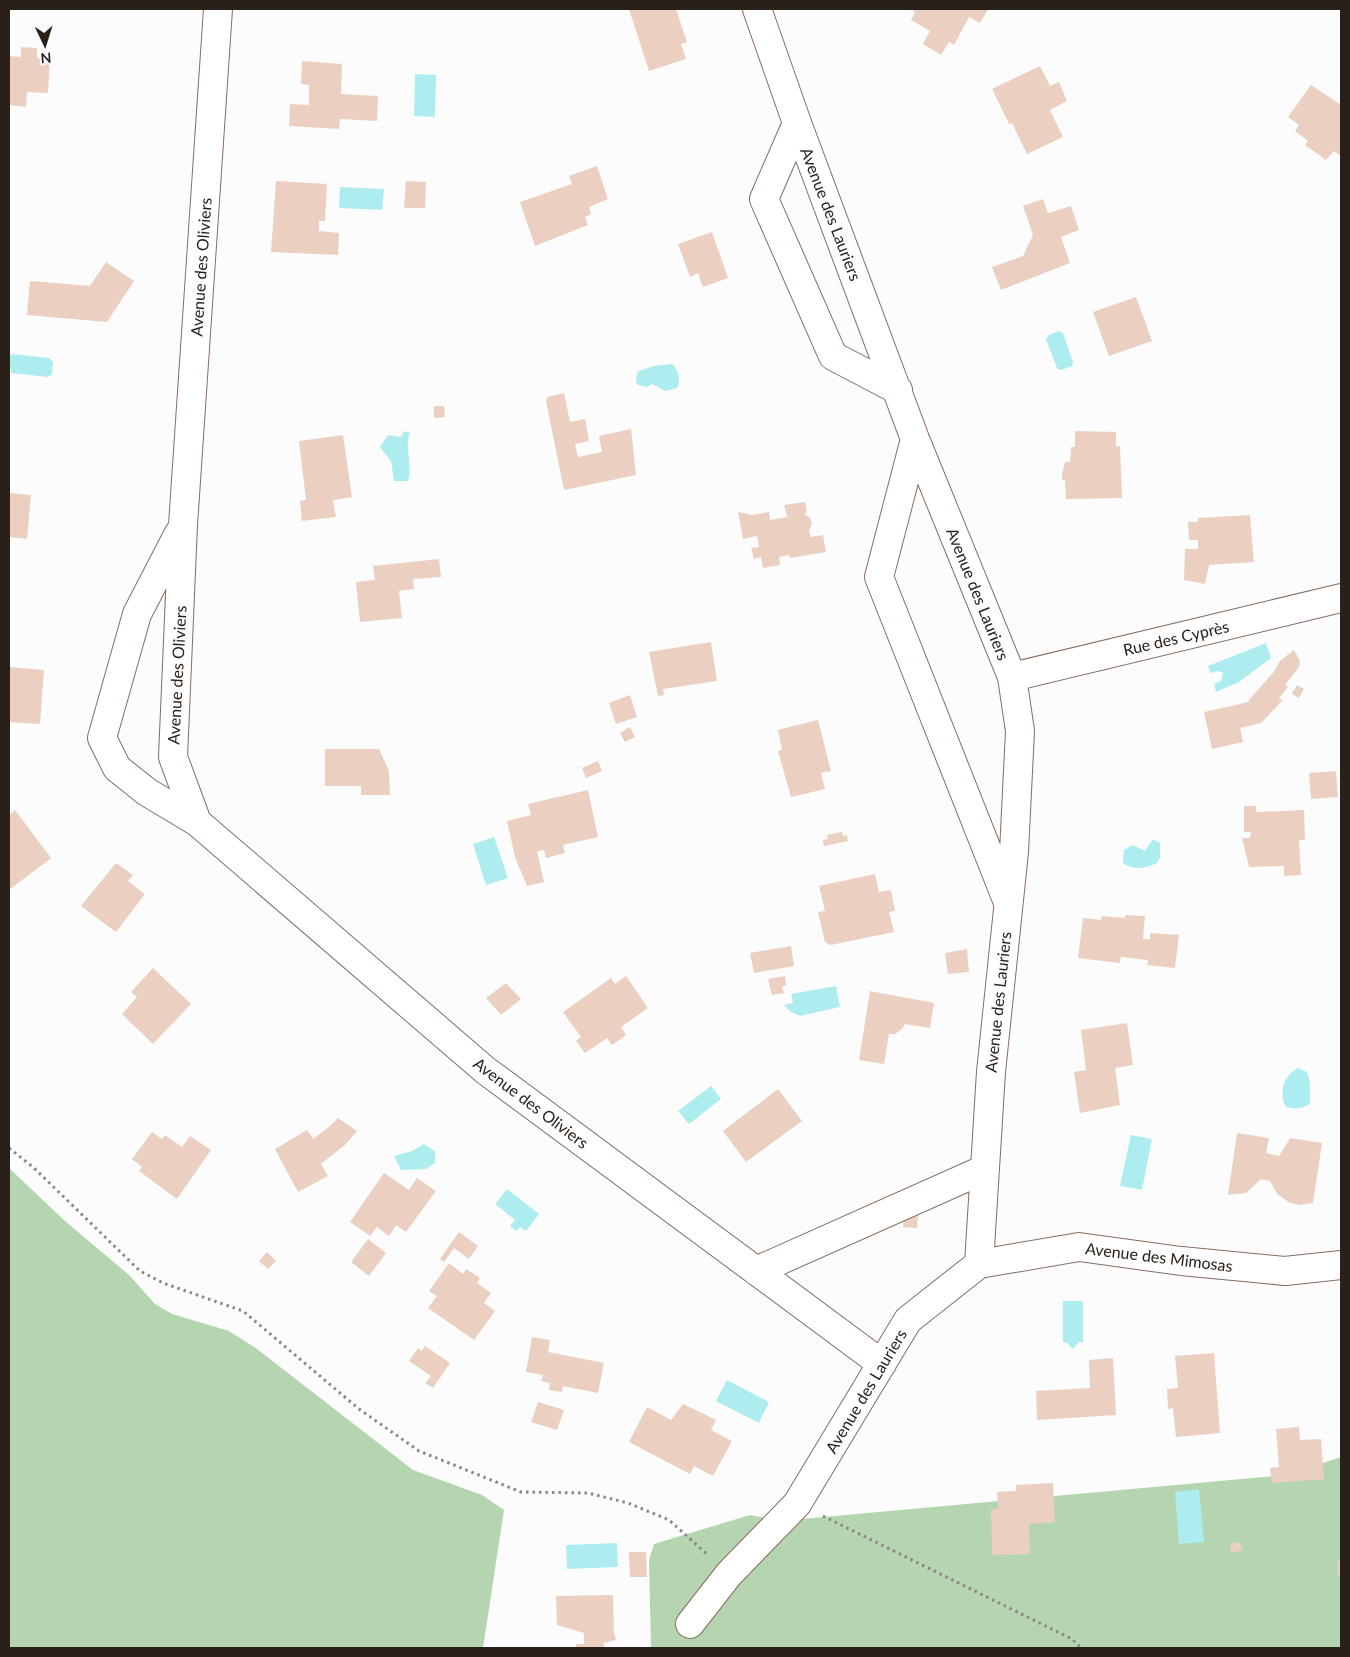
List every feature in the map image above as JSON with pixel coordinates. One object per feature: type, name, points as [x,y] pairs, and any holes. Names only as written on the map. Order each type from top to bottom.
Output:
[{"type":"street","name":"Avenue des Oliviers","points":[[197,822],[173,757],[183,525],[218,9]]},
{"type":"street","name":"Avenue des Lauriers","points":[[690,1624],[729,1574],[798,1504],[908,1320],[979,1264],[991,1072],[1014,852],[1020,731],[1012,677],[915,439],[797,123],[757,9]]},
{"type":"street","name":"Avenue des Lauriers","points":[[797,123],[764,199],[833,356],[898,390]]},
{"type":"street","name":"Avenue des Lauriers","points":[[915,439],[879,576],[1008,904]]},
{"type":"street","name":"Avenue des Oliviers","points":[[183,525],[137,614],[102,738],[116,768],[147,792],[197,822],[485,1070],[882,1364]]},
{"type":"street","name":"Rue des Cyprès","points":[[1012,677],[1341,598]]},
{"type":"street","points":[[756,1271],[985,1169]]},
{"type":"street","name":"Avenue des Mimosas","points":[[979,1264],[1079,1247],[1181,1261],[1285,1270],[1341,1265]]},
{"type":"path","points":[[9,1148],[34,1168],[140,1271],[164,1283],[242,1311],[359,1409],[419,1451],[521,1492],[588,1493],[645,1510],[669,1520],[729,1574]]},
{"type":"path","points":[[798,1504],[1072,1639],[1081,1648]]},
{"type":"green space","points":[[9,1168],[65,1221],[129,1275],[155,1304],[172,1314],[229,1331],[257,1349],[413,1470],[482,1495],[504,1510],[483,1648],[9,1648]]},
{"type":"green space","points":[[1341,1457],[1341,1648],[651,1648],[649,1560],[654,1544],[750,1515],[780,1521],[1286,1475]]},
{"type":"water","points":[[415,74],[436,75],[435,117],[414,116]]},
{"type":"water","points":[[340,187],[384,189],[382,210],[339,208]]},
{"type":"water","points":[[1059,331],[1063,333],[1073,362],[1072,366],[1061,370],[1057,368],[1046,339],[1049,335]]},
{"type":"water","points":[[12,354],[49,358],[53,362],[52,374],[48,377],[11,373],[9,356]]},
{"type":"water","points":[[672,364],[679,375],[677,388],[665,391],[652,384],[647,387],[638,385],[636,382],[637,372],[653,366]]},
{"type":"water","points":[[404,431],[410,433],[408,438],[410,468],[408,481],[394,481],[391,461],[380,447],[388,435],[401,437]]},
{"type":"water","points":[[1266,643],[1271,658],[1239,682],[1216,692],[1214,684],[1221,681],[1223,673],[1218,671],[1210,673],[1208,666]]},
{"type":"water","points":[[494,837],[508,878],[486,885],[473,844]]},
{"type":"water","points":[[1153,839],[1160,843],[1160,858],[1157,863],[1140,868],[1127,866],[1123,863],[1124,850],[1133,845],[1145,851]]},
{"type":"water","points":[[836,986],[840,1007],[800,1016],[791,1012],[784,1005],[793,1003],[791,994]]},
{"type":"water","points":[[1298,1068],[1307,1072],[1310,1082],[1310,1104],[1298,1108],[1286,1107],[1283,1096],[1284,1085],[1289,1075]]},
{"type":"water","points":[[711,1086],[721,1099],[689,1124],[678,1111]]},
{"type":"water","points":[[1131,1135],[1152,1139],[1142,1190],[1120,1186]]},
{"type":"water","points":[[424,1144],[435,1151],[435,1163],[426,1169],[401,1170],[394,1156],[412,1151]]},
{"type":"water","points":[[507,1189],[539,1214],[526,1231],[520,1227],[516,1231],[510,1226],[515,1220],[495,1204]]},
{"type":"water","points":[[1063,1301],[1083,1301],[1083,1342],[1079,1342],[1073,1349],[1063,1342]]},
{"type":"water","points":[[727,1380],[769,1402],[759,1423],[716,1401]]},
{"type":"water","points":[[1199,1489],[1204,1542],[1179,1544],[1175,1492]]},
{"type":"water","points":[[617,1543],[618,1567],[567,1569],[566,1545]]},
{"type":"building","points":[[629,9],[676,9],[687,42],[681,44],[686,59],[649,71]]},
{"type":"building","points":[[910,9],[988,9],[980,23],[969,17],[954,45],[949,42],[941,55],[923,44],[930,31],[911,20],[915,12]]},
{"type":"building","points":[[21,47],[37,48],[37,58],[50,59],[48,93],[27,92],[26,107],[9,105],[9,56],[21,57]]},
{"type":"building","points":[[302,61],[342,64],[341,94],[378,96],[377,121],[340,119],[339,129],[289,126],[290,104],[309,105],[309,85],[301,84]]},
{"type":"building","points":[[1040,66],[1050,86],[1059,82],[1067,101],[1050,110],[1063,137],[1027,154],[1012,123],[1009,124],[992,89]]},
{"type":"building","points":[[1311,85],[1341,105],[1341,156],[1334,151],[1326,160],[1305,145],[1308,141],[1295,131],[1299,125],[1288,117]]},
{"type":"building","points":[[597,166],[608,199],[589,207],[591,214],[585,217],[588,225],[535,246],[520,202],[572,184],[569,176]]},
{"type":"building","points":[[276,181],[327,184],[325,221],[319,221],[319,231],[339,233],[338,255],[271,252]]},
{"type":"building","points":[[406,181],[426,182],[425,208],[404,208]]},
{"type":"building","points":[[1043,199],[1048,213],[1071,206],[1079,230],[1061,237],[1070,263],[1001,290],[992,267],[1023,256],[1033,235],[1023,206]]},
{"type":"building","points":[[712,232],[728,278],[703,287],[698,273],[690,277],[678,244]]},
{"type":"building","points":[[106,262],[134,281],[107,322],[27,315],[30,281],[90,286]]},
{"type":"building","points":[[1136,297],[1152,341],[1109,356],[1093,312]]},
{"type":"building","points":[[564,393],[570,422],[585,419],[589,441],[575,444],[578,457],[602,452],[599,436],[631,429],[636,475],[564,490],[546,401],[548,397]]},
{"type":"building","points":[[434,406],[444,406],[445,417],[434,418]]},
{"type":"building","points":[[1075,431],[1116,432],[1116,447],[1120,446],[1122,498],[1066,499],[1065,480],[1062,480],[1062,474],[1065,462],[1070,462],[1071,447],[1075,447]]},
{"type":"building","points":[[343,435],[352,497],[333,500],[336,517],[302,521],[300,501],[306,500],[299,441]]},
{"type":"building","points":[[9,493],[31,495],[27,539],[9,537]]},
{"type":"building","points":[[805,502],[807,513],[804,514],[810,518],[812,523],[809,531],[811,537],[823,535],[826,552],[790,558],[789,555],[779,557],[780,565],[763,568],[761,557],[754,559],[751,548],[759,547],[757,536],[743,539],[738,512],[752,515],[769,512],[770,520],[787,517],[784,505]]},
{"type":"building","points":[[1250,515],[1254,562],[1209,565],[1205,584],[1184,580],[1185,549],[1198,549],[1198,540],[1189,540],[1188,522],[1198,522],[1198,518]]},
{"type":"building","points":[[439,559],[441,577],[413,579],[414,589],[399,591],[402,618],[360,622],[356,582],[375,580],[373,566]]},
{"type":"building","points":[[711,642],[717,681],[663,689],[664,695],[658,696],[649,652]]},
{"type":"building","points":[[1294,650],[1300,661],[1299,667],[1285,685],[1288,687],[1279,698],[1283,700],[1261,723],[1240,728],[1243,742],[1212,749],[1204,712],[1249,702],[1273,673],[1280,661]]},
{"type":"building","points":[[9,667],[44,670],[40,724],[9,722]]},
{"type":"building","points":[[1297,685],[1304,689],[1299,698],[1292,694]]},
{"type":"building","points":[[630,695],[637,717],[616,724],[609,703]]},
{"type":"building","points":[[818,720],[831,771],[821,773],[825,789],[791,797],[778,751],[782,750],[778,730]]},
{"type":"building","points":[[630,727],[635,737],[625,742],[620,733]]},
{"type":"building","points":[[325,749],[379,749],[389,771],[390,795],[361,795],[361,786],[325,786]]},
{"type":"building","points":[[598,761],[602,771],[586,778],[582,768]]},
{"type":"building","points":[[1336,771],[1338,797],[1311,799],[1309,773]]},
{"type":"building","points":[[588,790],[598,837],[563,845],[565,853],[546,858],[544,850],[537,851],[544,882],[527,886],[515,857],[507,821],[531,815],[528,804]]},
{"type":"building","points":[[1244,806],[1256,806],[1256,812],[1304,810],[1305,840],[1299,840],[1301,875],[1284,876],[1284,866],[1249,867],[1242,838],[1250,838],[1251,832],[1244,832]]},
{"type":"building","points":[[15,810],[51,858],[9,890],[9,815]]},
{"type":"building","points":[[842,832],[843,836],[847,835],[848,841],[824,846],[823,840],[828,839],[827,835]]},
{"type":"building","points":[[116,863],[133,875],[128,881],[145,894],[116,932],[81,906]]},
{"type":"building","points":[[875,874],[879,892],[891,890],[895,911],[889,912],[894,932],[831,945],[825,942],[818,912],[825,911],[819,886]]},
{"type":"building","points":[[1125,915],[1145,916],[1143,939],[1150,939],[1150,933],[1179,935],[1175,968],[1147,965],[1148,960],[1121,957],[1120,963],[1078,958],[1083,918],[1101,920],[1102,916],[1125,918]]},
{"type":"building","points":[[791,946],[794,966],[754,973],[750,953]]},
{"type":"building","points":[[967,949],[969,972],[948,974],[945,953]]},
{"type":"building","points":[[153,968],[191,1004],[153,1044],[122,1014],[137,997],[131,992]]},
{"type":"building","points":[[626,976],[648,1008],[621,1027],[626,1035],[612,1045],[607,1038],[585,1053],[576,1041],[581,1037],[563,1012],[611,978],[615,984]]},
{"type":"building","points":[[785,976],[786,985],[782,987],[784,993],[772,995],[768,979]]},
{"type":"building","points":[[506,983],[521,999],[501,1015],[486,998]]},
{"type":"building","points":[[870,991],[934,1003],[930,1028],[905,1024],[895,1034],[889,1034],[884,1064],[859,1060]]},
{"type":"building","points":[[1127,1023],[1133,1065],[1115,1068],[1120,1105],[1080,1113],[1074,1072],[1086,1070],[1081,1030]]},
{"type":"building","points":[[778,1089],[802,1121],[746,1162],[723,1131]]},
{"type":"building","points":[[338,1118],[357,1131],[346,1144],[321,1164],[328,1176],[298,1192],[275,1149],[307,1130],[313,1139]]},
{"type":"building","points":[[152,1132],[162,1139],[165,1135],[182,1147],[190,1136],[211,1150],[177,1199],[139,1171],[142,1167],[132,1159]]},
{"type":"building","points":[[1237,1133],[1269,1138],[1266,1153],[1279,1156],[1290,1138],[1322,1143],[1313,1203],[1300,1205],[1290,1203],[1277,1194],[1270,1181],[1261,1179],[1246,1193],[1228,1195]]},
{"type":"building","points":[[384,1173],[409,1190],[417,1178],[436,1191],[406,1232],[396,1225],[389,1236],[377,1227],[370,1236],[350,1222]]},
{"type":"building","points":[[904,1215],[918,1216],[917,1228],[903,1227]]},
{"type":"building","points":[[459,1232],[478,1246],[469,1259],[454,1248],[444,1262],[440,1259]]},
{"type":"building","points":[[368,1239],[386,1253],[369,1276],[351,1262]]},
{"type":"building","points":[[267,1252],[276,1261],[268,1269],[259,1261]]},
{"type":"building","points":[[449,1263],[463,1274],[466,1269],[480,1278],[477,1283],[491,1293],[484,1303],[495,1311],[474,1340],[428,1308],[437,1296],[429,1291]]},
{"type":"building","points":[[532,1337],[550,1340],[548,1352],[604,1363],[598,1393],[563,1386],[562,1392],[549,1390],[550,1383],[541,1381],[543,1375],[526,1372]]},
{"type":"building","points":[[425,1346],[450,1363],[433,1388],[425,1383],[431,1376],[409,1361],[418,1348],[421,1351]]},
{"type":"building","points":[[1214,1353],[1220,1433],[1176,1437],[1173,1408],[1168,1409],[1167,1389],[1178,1388],[1175,1356]]},
{"type":"building","points":[[1113,1358],[1116,1415],[1037,1420],[1036,1391],[1090,1388],[1089,1360]]},
{"type":"building","points":[[538,1402],[564,1410],[557,1430],[531,1422]]},
{"type":"building","points":[[683,1404],[716,1420],[711,1430],[732,1441],[713,1476],[694,1466],[690,1474],[629,1442],[647,1407],[671,1420]]},
{"type":"building","points":[[1299,1427],[1300,1440],[1321,1439],[1324,1479],[1272,1483],[1270,1468],[1279,1467],[1276,1429]]},
{"type":"building","points":[[1053,1483],[1055,1522],[1029,1524],[1030,1554],[992,1555],[991,1509],[998,1509],[997,1492],[1016,1491],[1016,1485]]},
{"type":"building","points":[[1240,1542],[1242,1550],[1231,1553],[1230,1544]]},
{"type":"building","points":[[629,1552],[646,1552],[647,1577],[630,1577]]},
{"type":"building","points":[[1338,1560],[1341,1560],[1341,1575],[1337,1575]]},
{"type":"building","points":[[613,1595],[614,1633],[616,1640],[604,1643],[604,1648],[576,1648],[576,1644],[584,1644],[584,1633],[557,1625],[556,1596]]}]
